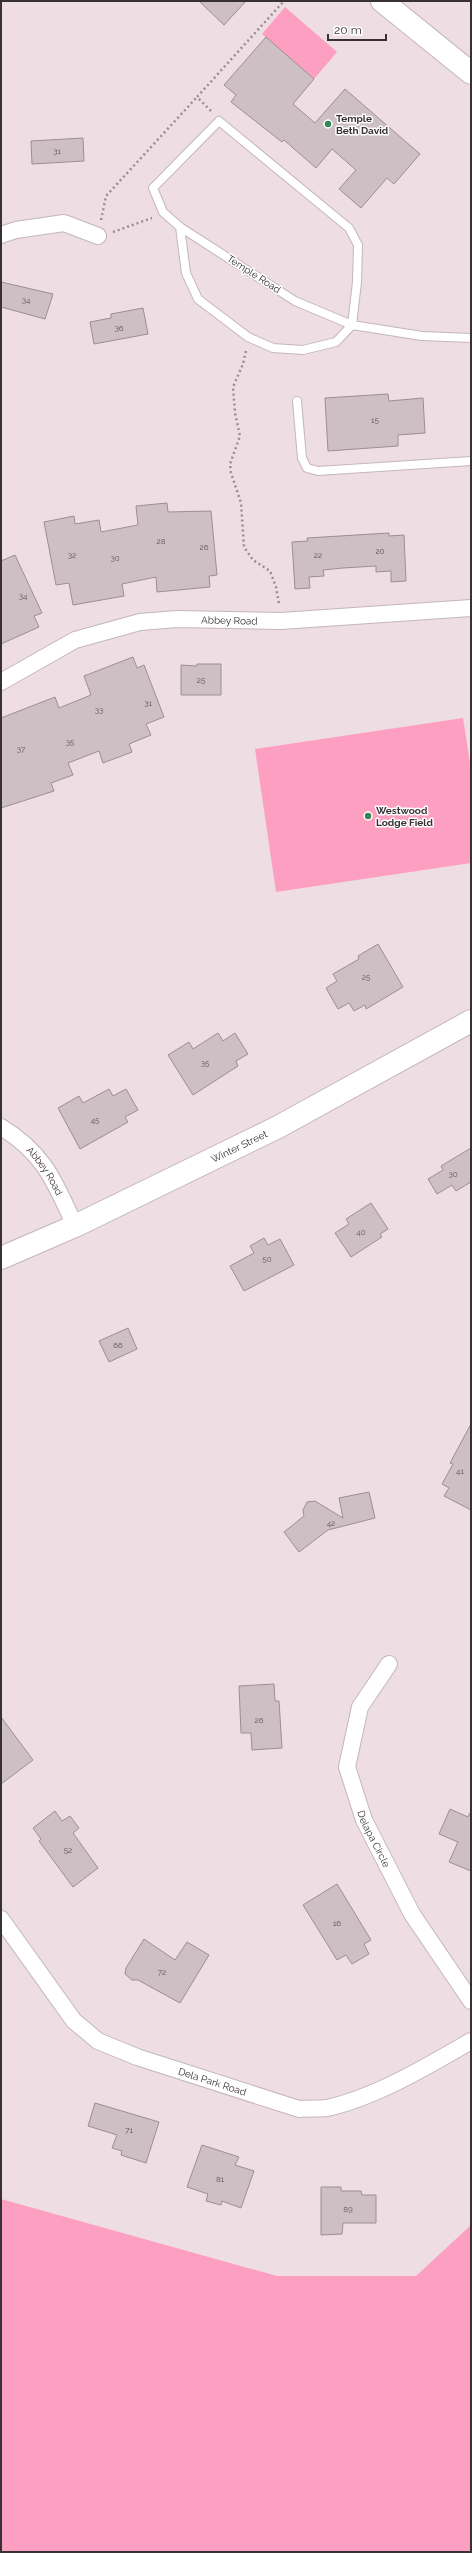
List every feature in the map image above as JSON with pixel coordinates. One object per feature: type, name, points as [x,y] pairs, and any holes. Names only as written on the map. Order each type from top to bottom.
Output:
[{"type":"street","points":[[382,1],[450,54],[471,73]]},
{"type":"street","points":[[450,54],[471,88]]},
{"type":"street","points":[[1,235],[16,230],[64,223],[98,236]]},
{"type":"street","name":"Abbey Road","points":[[1,682],[75,640],[108,629],[140,622],[177,618],[281,621],[471,608]]},
{"type":"street","name":"Winter Street","points":[[1,1258],[75,1226],[278,1126],[471,1021]]},
{"type":"street","name":"Abbey Road","points":[[1,1127],[18,1138],[40,1157],[75,1226]]},
{"type":"street","name":"Delapa Circle","points":[[389,1664],[360,1707],[347,1767],[364,1820],[412,1914],[471,2001]]},
{"type":"street","name":"Dela Park Road","points":[[1,1918],[74,2021],[98,2041],[137,2058],[300,2109],[326,2108],[354,2100],[428,2066],[471,2041]]},
{"type":"lane","name":"Temple Road","points":[[219,120],[153,188],[163,212],[180,227],[295,301],[352,325],[422,336],[471,338]]},
{"type":"lane","points":[[180,227],[186,273],[198,299],[248,337],[273,348],[303,350],[336,342],[352,325],[357,282],[358,246],[349,228],[219,120]]},
{"type":"lane","points":[[297,401],[302,458],[307,468],[318,471],[471,461]]},
{"type":"path","points":[[163,212],[145,222],[98,236],[106,196],[284,1]]},
{"type":"path","points":[[197,97],[219,120]]},
{"type":"path","points":[[248,337],[243,364],[233,387],[235,414],[240,436],[230,464],[241,503],[244,547],[250,557],[270,571],[274,578],[281,621]]},
{"type":"shaded area","points":[[285,7],[337,52],[314,79],[262,34]]},
{"type":"shaded area","name":"Westwood Lodge Field","points":[[463,718],[471,769],[471,863],[276,892],[255,749]]},
{"type":"shaded area","points":[[1,2199],[277,2276],[416,2276],[471,2225],[471,2552],[1,2552]]},
{"type":"building","points":[[199,1],[246,1],[224,25]]},
{"type":"building","name":"Temple Beth David","points":[[266,37],[314,79],[293,104],[315,123],[345,89],[420,154],[394,184],[387,178],[361,208],[339,189],[356,170],[332,149],[316,168],[284,140],[282,142],[231,102],[236,95],[224,85]]},
{"type":"building","points":[[83,138],[84,161],[32,164],[31,141]]},
{"type":"building","points":[[1,282],[53,294],[45,319],[1,307]]},
{"type":"building","points":[[143,308],[148,334],[94,344],[90,322],[111,318],[111,314]]},
{"type":"building","points":[[388,394],[389,401],[423,398],[425,433],[398,435],[398,446],[328,451],[325,398]]},
{"type":"building","points":[[167,503],[168,512],[211,511],[217,575],[209,576],[210,587],[157,592],[156,577],[122,584],[124,596],[73,605],[69,583],[56,585],[44,522],[74,516],[75,524],[99,520],[101,532],[138,525],[136,506]]},
{"type":"building","points":[[389,533],[389,536],[404,535],[406,581],[391,582],[391,571],[376,572],[376,566],[343,568],[323,570],[324,576],[309,577],[310,588],[295,589],[292,542],[308,541],[307,538]]},
{"type":"building","points":[[15,555],[42,613],[34,616],[39,627],[1,644],[1,561]]},
{"type":"building","points":[[133,657],[137,668],[144,665],[164,717],[146,724],[151,735],[129,744],[132,752],[103,763],[99,751],[68,763],[73,775],[51,783],[54,791],[1,808],[1,718],[55,697],[59,708],[91,695],[84,676]]},
{"type":"building","points":[[197,664],[221,664],[221,695],[181,695],[181,665],[197,666]]},
{"type":"building","points":[[378,944],[403,987],[366,1009],[365,1005],[354,1011],[349,1003],[338,1009],[326,988],[337,981],[333,974],[359,959],[358,956]]},
{"type":"building","points":[[218,1033],[223,1041],[235,1033],[248,1054],[236,1061],[238,1066],[193,1095],[168,1055],[189,1042],[193,1049]]},
{"type":"building","points":[[109,1089],[113,1096],[126,1089],[138,1110],[125,1117],[128,1122],[80,1149],[58,1108],[79,1096],[83,1103]]},
{"type":"building","points":[[471,1148],[471,1182],[456,1191],[452,1185],[437,1194],[428,1179],[443,1170],[441,1166]]},
{"type":"building","points":[[371,1203],[388,1229],[380,1234],[382,1237],[351,1257],[335,1233],[349,1224],[346,1219]]},
{"type":"building","points":[[264,1238],[268,1245],[280,1239],[294,1265],[244,1291],[230,1266],[254,1253],[250,1246]]},
{"type":"building","points":[[128,1328],[137,1349],[109,1362],[99,1341]]},
{"type":"building","points":[[471,1424],[471,1510],[444,1496],[449,1488],[442,1484],[453,1464],[450,1463]]},
{"type":"building","points":[[369,1492],[375,1518],[328,1530],[299,1552],[284,1532],[304,1516],[303,1510],[307,1502],[315,1501],[343,1518],[339,1498]]},
{"type":"building","points":[[274,1684],[275,1701],[279,1701],[282,1748],[252,1750],[251,1733],[241,1733],[239,1686]]},
{"type":"building","points":[[1,1717],[33,1760],[1,1784]]},
{"type":"building","points":[[450,1809],[468,1817],[471,1811],[471,1871],[449,1862],[458,1842],[439,1834]]},
{"type":"building","points":[[55,1811],[62,1821],[70,1816],[79,1828],[73,1833],[98,1868],[73,1887],[39,1841],[41,1839],[33,1828]]},
{"type":"building","points":[[337,1884],[371,1940],[364,1944],[369,1954],[352,1964],[346,1955],[337,1960],[303,1905]]},
{"type":"building","points":[[144,1939],[175,1960],[187,1942],[209,1955],[180,2003],[138,1980],[132,1980],[125,1974],[126,1968]]},
{"type":"building","points":[[95,2103],[159,2122],[146,2163],[121,2155],[122,2151],[112,2148],[117,2135],[88,2126]]},
{"type":"building","points":[[202,2145],[239,2157],[235,2165],[254,2171],[241,2208],[222,2201],[221,2205],[206,2201],[208,2194],[187,2187]]},
{"type":"building","points":[[321,2187],[341,2187],[341,2191],[361,2191],[362,2195],[376,2195],[376,2223],[343,2223],[342,2234],[321,2235]]},
{"type":"place","name":"Temple Beth David","points":[[328,124]]},
{"type":"place","name":"Westwood Lodge Field","points":[[368,816]]}]
